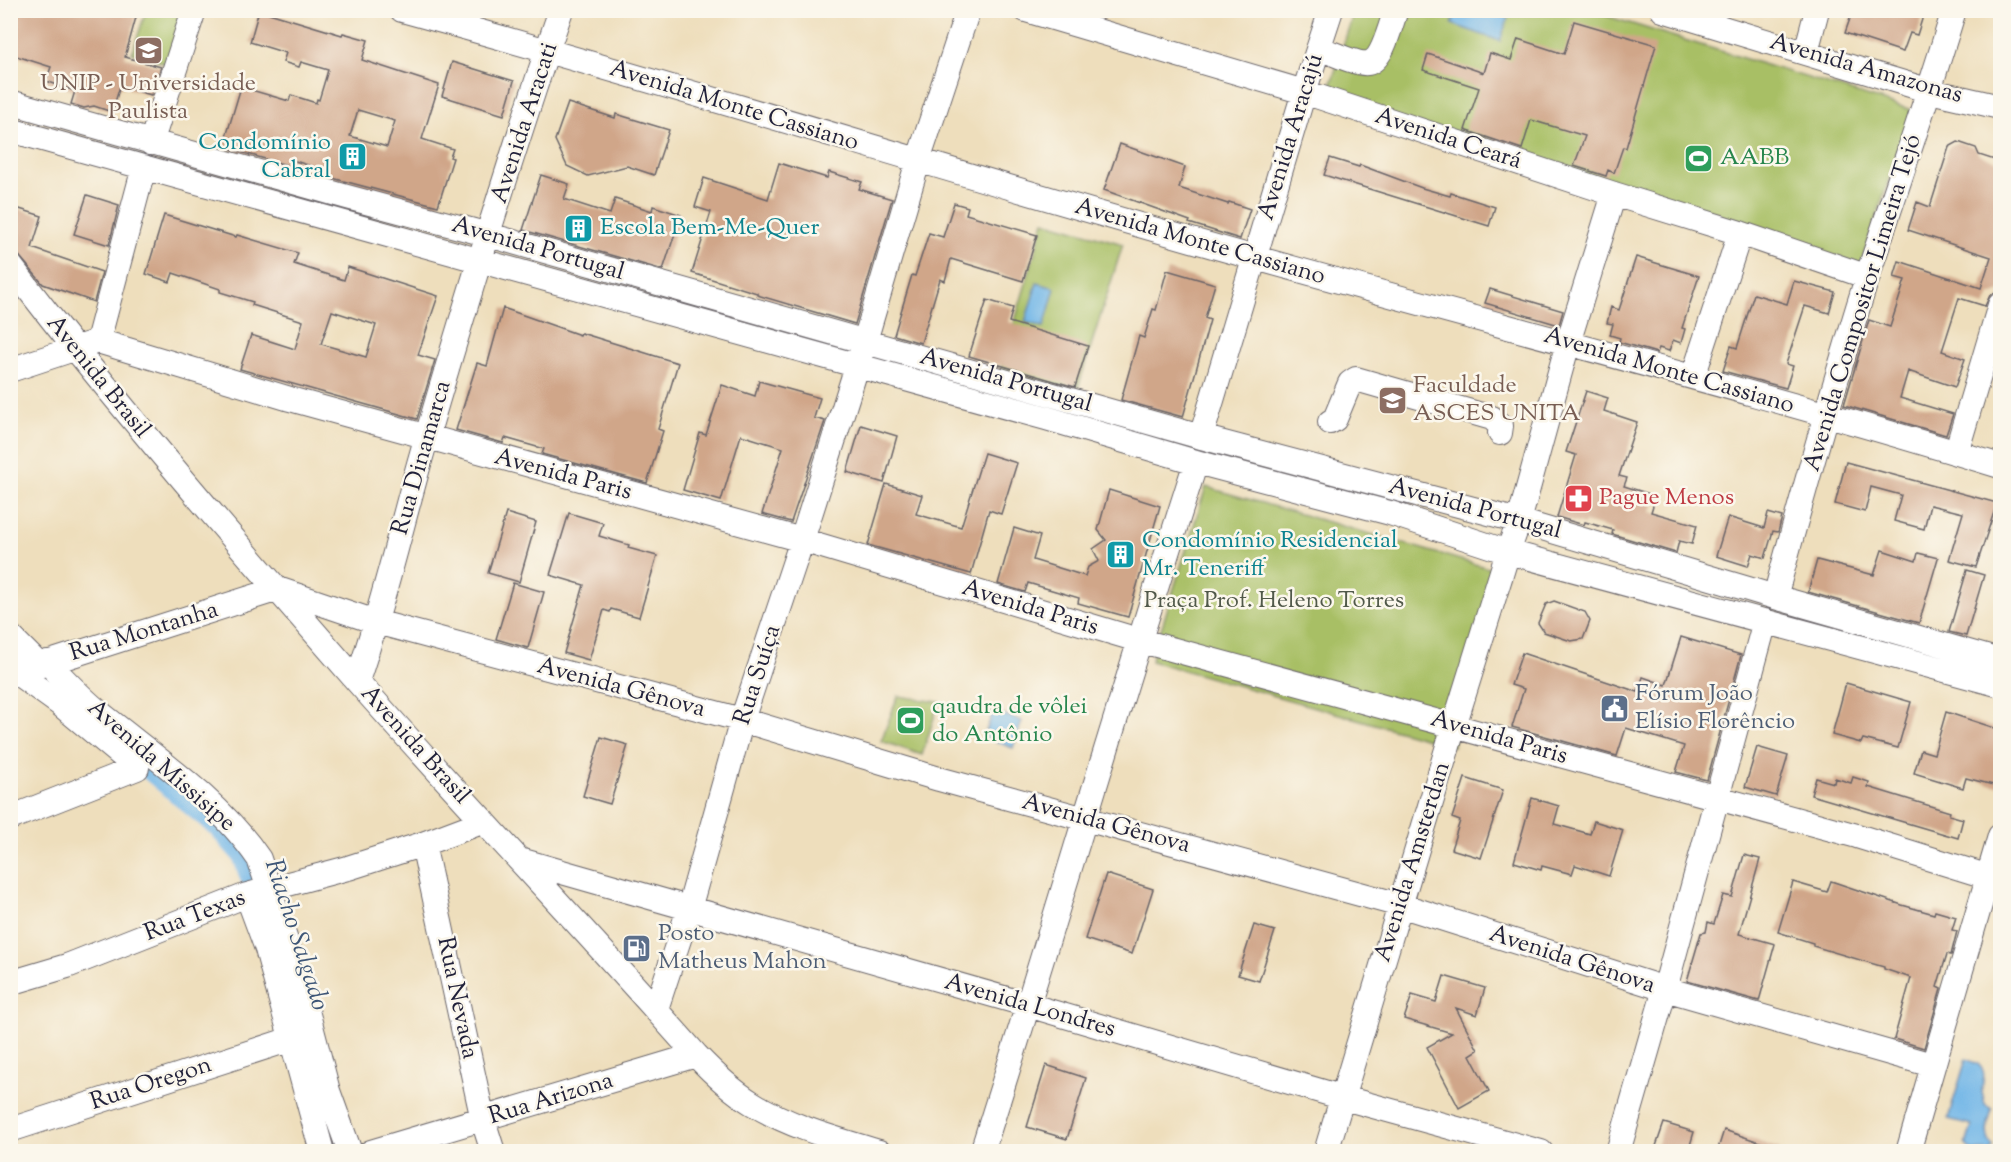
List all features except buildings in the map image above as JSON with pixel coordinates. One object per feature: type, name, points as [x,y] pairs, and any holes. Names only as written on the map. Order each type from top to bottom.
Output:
[{"type":"street","points":[[151,143],[194,10]]},
{"type":"street","name":"Avenida Monte Cassiano","points":[[402,10],[547,50],[1254,258],[1693,377],[2001,466]]},
{"type":"street","name":"Avenida Aracati","points":[[489,235],[561,10]]},
{"type":"street","name":"Rua Suíça","points":[[656,1009],[688,909],[742,720],[802,540],[865,341],[918,161],[968,10]]},
{"type":"street","name":"Avenida Ceará","points":[[1026,10],[1304,92],[1740,233],[1868,277]]},
{"type":"street","name":"Avenida Aracajú","points":[[1201,437],[1304,92],[1331,10]]},
{"type":"street","points":[[1319,48],[1369,63],[1375,60],[1383,48],[1396,10]]},
{"type":"street","points":[[1806,52],[1817,10]]},
{"type":"street","name":"Avenida Compositor Limeira Tejó","points":[[1775,597],[1826,415],[1868,277],[1930,91],[1954,10]]},
{"type":"street","name":"Avenida Amazonas","points":[[1669,11],[1930,91],[2001,107]]},
{"type":"street","name":"Avenida Portugal","points":[[10,102],[1201,437],[1520,521],[2001,662]]},
{"type":"street","name":"Avenida Portugal","points":[[10,130],[857,365],[1196,462],[1390,513],[1508,552],[2001,685]]},
{"type":"street","points":[[10,370],[98,341],[144,167]]},
{"type":"street","name":"Avenida Amsterdan","points":[[1326,1152],[1454,726],[1508,552],[1520,521],[1568,343],[1614,194]]},
{"type":"street","points":[[1693,377],[1740,233]]},
{"type":"street","name":"Rua Dinamarca","points":[[357,681],[376,622],[427,437],[489,235]]},
{"type":"street","name":"Avenida Brasil","points":[[10,266],[177,473],[357,681],[696,1055],[732,1089],[754,1104],[827,1136],[879,1152]]},
{"type":"street","points":[[1956,453],[2001,304]]},
{"type":"street","name":"Avenida Paris","points":[[98,341],[290,399],[802,540],[1138,640],[1857,836],[1989,876]]},
{"type":"street","points":[[1330,422],[1335,419],[1350,383],[1356,379],[1492,418],[1501,426],[1500,434]]},
{"type":"street","points":[[982,1152],[1086,819],[1138,640],[1196,462]]},
{"type":"street","name":"Avenida Gênova","points":[[278,589],[376,622],[742,720],[939,779],[1400,905],[1665,989],[1932,1065]]},
{"type":"street","name":"Rua Montanha","points":[[25,669],[278,589]]},
{"type":"street","points":[[1618,1152],[1665,989],[1765,621]]},
{"type":"street","name":"Avenida Missisipe","points":[[10,636],[25,669],[60,704],[137,768],[10,818]]},
{"type":"street","name":"Avenida Missisipe","points":[[25,669],[98,711],[192,787],[248,843],[259,859],[255,893],[267,949],[322,1152]]},
{"type":"street","name":"Rua Texas","points":[[10,983],[67,966],[255,893],[348,868],[423,844],[484,820]]},
{"type":"street","points":[[1908,1152],[2001,836]]},
{"type":"street","name":"Rua Nevada","points":[[423,844],[483,1120],[493,1152]]},
{"type":"street","name":"Avenida Londres","points":[[520,860],[1344,1098],[1541,1152]]},
{"type":"street","name":"Avenida Missisipe","points":[[255,893],[300,980],[328,1091],[350,1152]]},
{"type":"street","name":"Rua Oregon","points":[[10,1130],[291,1039]]},
{"type":"street","name":"Rua Arizona","points":[[371,1152],[696,1055]]},
{"type":"green space","name":"AABB","points":[[1587,10],[1912,110],[1859,269],[1327,97],[1354,11]]},
{"type":"green space","points":[[146,11],[188,11],[171,65],[132,53]]},
{"type":"green space","points":[[1044,221],[1123,244],[1074,400],[998,379]]},
{"type":"green space","name":"Praça Prof. Heleno Torres","points":[[1206,487],[1506,573],[1453,746],[1151,661]]},
{"type":"green space","name":"qaudra de vôlei do Antônio","points":[[898,696],[939,702],[922,755],[881,741]]},
{"type":"water","points":[[1457,11],[1485,11],[1508,18],[1500,41],[1452,24]]},
{"type":"water","points":[[1037,283],[1055,288],[1044,327],[1025,322]]},
{"type":"water","points":[[993,711],[1022,721],[1013,748],[984,737]]},
{"type":"water","points":[[1966,1059],[1978,1064],[1983,1073],[1982,1089],[1985,1105],[1992,1109],[1987,1129],[1993,1146],[1990,1151],[1972,1151],[1966,1145],[1972,1125],[1948,1119]]},
{"type":"waterway","name":"Riacho Salgado","points":[[129,753],[218,828],[242,855],[260,907]]},
{"type":"waterway","name":"Riacho Salgado","points":[[319,1098],[336,1152]]},
{"type":"place","name":"UNIP - Universidade Paulista","points":[[148,51]]},
{"type":"place","name":"Condomínio Cabral","points":[[352,157]]},
{"type":"place","name":"AABB","points":[[1699,158]]},
{"type":"place","name":"Escola Bem-Me-Quer","points":[[579,228]]},
{"type":"place","name":"Faculdade ASCES UNITA","points":[[1392,400]]},
{"type":"place","name":"Pague Menos","points":[[1578,498]]},
{"type":"place","name":"Condomínio Residencial Mr. Teneriff","points":[[1121,555]]},
{"type":"place","name":"Fórum João Elísio Florêncio","points":[[1614,708]]},
{"type":"place","name":"qaudra de vôlei do Antônio","points":[[911,721]]},
{"type":"place","name":"Posto Matheus Mahon","points":[[637,948]]}]
